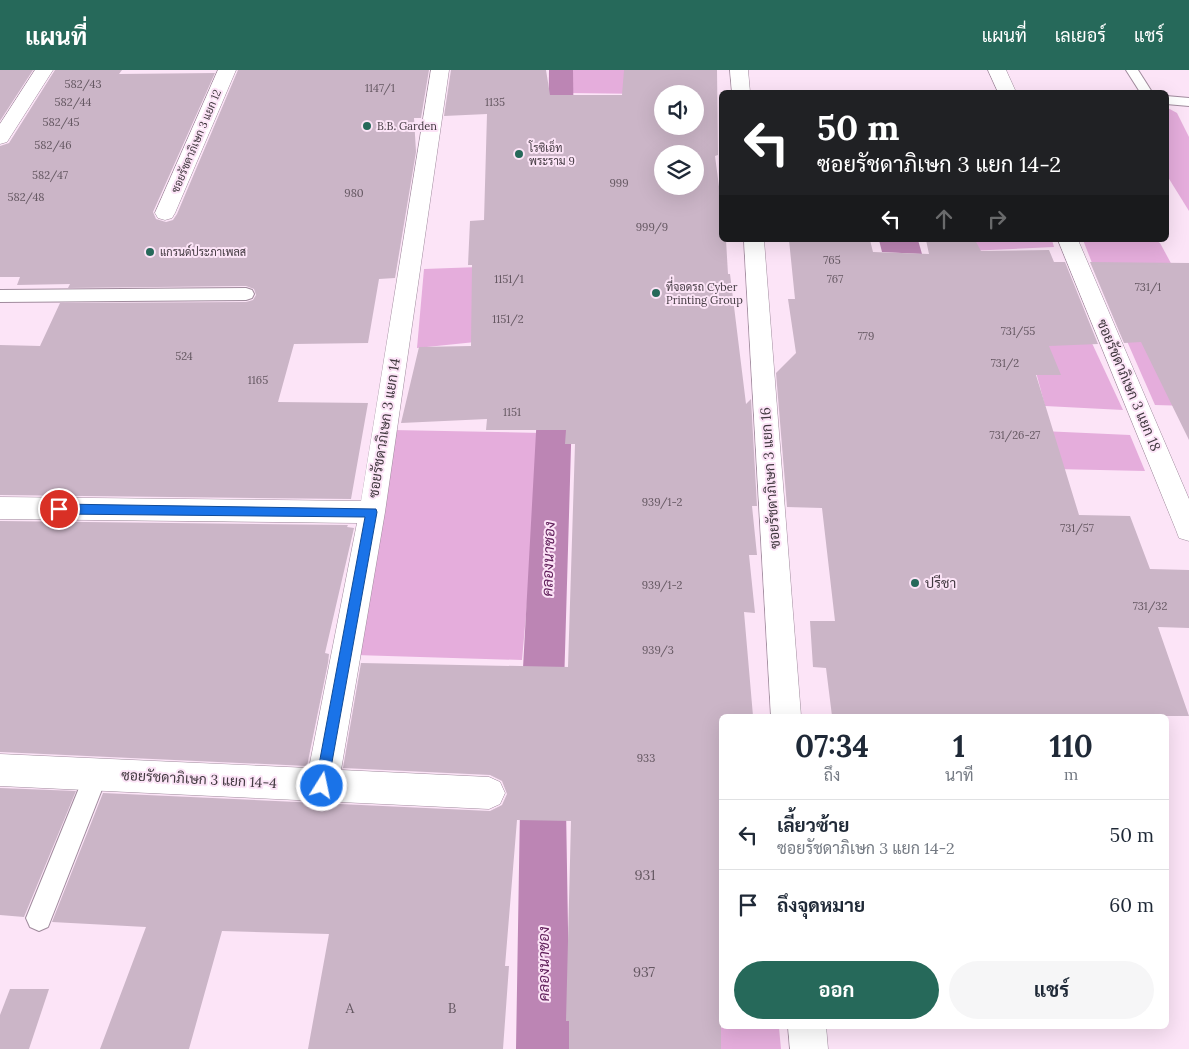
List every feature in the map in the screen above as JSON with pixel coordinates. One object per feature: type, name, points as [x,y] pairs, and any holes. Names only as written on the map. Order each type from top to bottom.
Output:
[{"type":"street","points":[[0,138],[44,70]]},
{"type":"street","name":"ซอยรัชดาภิเษก 3 แยก 12","points":[[166,213],[227,70]]},
{"type":"street","name":"ซอยรัชดาภิเษก 3 แยก 14","points":[[322,786],[372,512],[440,70]]},
{"type":"street","points":[[739,70],[741,90]]},
{"type":"street","points":[[997,70],[1006,90]]},
{"type":"street","name":"ซอยรัชดาภิเษก 3 แยก 16","points":[[754,242],[786,714]]},
{"type":"street","name":"ซอยรัชดาภิเษก 3 แยก 18","points":[[1069,242],[1189,530]]},
{"type":"street","points":[[0,508],[372,512]]},
{"type":"street","name":"ซอยรัชดาภิเษก 3 แยก 14-4","points":[[0,770],[489,793]]},
{"type":"street","points":[[807,1029],[810,1049]]},
{"type":"lane","points":[[1132,70],[1145,90]]},
{"type":"lane","points":[[1169,100],[1189,102]]},
{"type":"lane","points":[[0,296],[246,294]]},
{"type":"lane","points":[[39,918],[96,774]]},
{"type":"shaded area","points":[[568,70],[653,70],[647,94],[569,93]]},
{"type":"shaded area","points":[[1169,109],[1177,113],[1189,137],[1189,211],[1169,179]]},
{"type":"shaded area","points":[[880,242],[919,242],[922,254],[882,252]]},
{"type":"shaded area","points":[[964,242],[1053,242],[1054,247],[968,251]]},
{"type":"shaded area","points":[[1084,242],[1158,242],[1173,267],[1094,268]]},
{"type":"shaded area","points":[[479,267],[485,341],[417,348],[424,269]]},
{"type":"shaded area","points":[[1112,307],[1171,308],[1189,406],[1155,405]]},
{"type":"shaded area","points":[[1027,338],[1091,341],[1123,410],[1045,406]]},
{"type":"shaded area","points":[[392,430],[542,433],[522,660],[355,655]]},
{"type":"shaded area","points":[[1042,431],[1130,435],[1145,471],[1055,469]]},
{"type":"shaded area","points":[[644,1027],[779,1029],[781,1049],[645,1049]]},
{"type":"building","points":[[0,70],[33,70],[0,121]]},
{"type":"building","points":[[55,70],[122,70],[119,74],[215,73],[153,212],[156,219],[166,222],[173,220],[177,214],[238,70],[429,70],[421,118],[414,118],[416,152],[395,278],[379,279],[368,343],[294,344],[278,402],[368,403],[351,499],[0,495],[0,345],[40,346],[60,303],[246,302],[253,300],[256,295],[254,289],[246,286],[68,288],[70,284],[17,285],[20,277],[0,277],[0,146],[9,143]]},
{"type":"building","points":[[451,70],[546,70],[550,95],[622,95],[624,70],[717,70],[718,155],[715,156],[719,187],[719,242],[726,242],[728,274],[730,274],[746,404],[751,399],[757,506],[752,506],[757,555],[749,555],[755,613],[744,612],[753,714],[719,714],[719,1029],[721,1029],[721,1049],[569,1049],[569,1021],[566,1021],[571,821],[517,820],[505,966],[509,966],[503,1049],[308,1049],[329,934],[222,931],[189,1049],[100,1049],[146,927],[52,922],[103,793],[490,811],[502,805],[507,794],[502,781],[490,775],[343,768],[361,663],[568,667],[575,444],[565,444],[566,430],[486,430],[487,419],[401,423],[419,347],[471,346],[472,265],[468,265],[470,221],[484,220],[487,114],[444,116]]},
{"type":"building","points":[[789,242],[870,242],[873,252],[929,254],[926,242],[976,242],[981,251],[1049,250],[1054,262],[1065,262],[1098,344],[1049,346],[1061,375],[1036,375],[1079,515],[1130,516],[1150,569],[1189,570],[1189,628],[1158,627],[1189,716],[1169,716],[1169,714],[832,714],[826,668],[813,667],[810,621],[835,621],[822,508],[787,507],[776,373],[796,353],[788,299],[795,299]]},
{"type":"building","points":[[1090,262],[1189,263],[1189,440],[1141,342],[1124,343]]},
{"type":"building","points":[[0,521],[348,525],[347,527],[354,528],[325,653],[329,654],[328,663],[307,766],[0,752]]},
{"type":"building","points":[[0,788],[76,791],[24,917],[0,915]]},
{"type":"building","points":[[10,989],[49,989],[29,1049],[0,1049],[0,1015]]},
{"type":"waterway","name":"คลองนาซอง","points":[[561,70],[561,149]]},
{"type":"waterway","name":"คลองนาซอง","points":[[543,1049],[543,686],[556,378]]},
{"type":"place","name":"B.B. Garden","points":[[367,126]]},
{"type":"place","name":"โรซิเอ็ท พระราม 9","points":[[519,154]]},
{"type":"place","name":"แกรนด์ประภาเพลส","points":[[150,252]]},
{"type":"place","name":"ที่จอดรถ Cyber Printing Group","points":[[656,293]]},
{"type":"place","name":"ปรีชา","points":[[915,583]]},
{"type":"route","points":[[59,509],[372,512],[322,786]]}]
